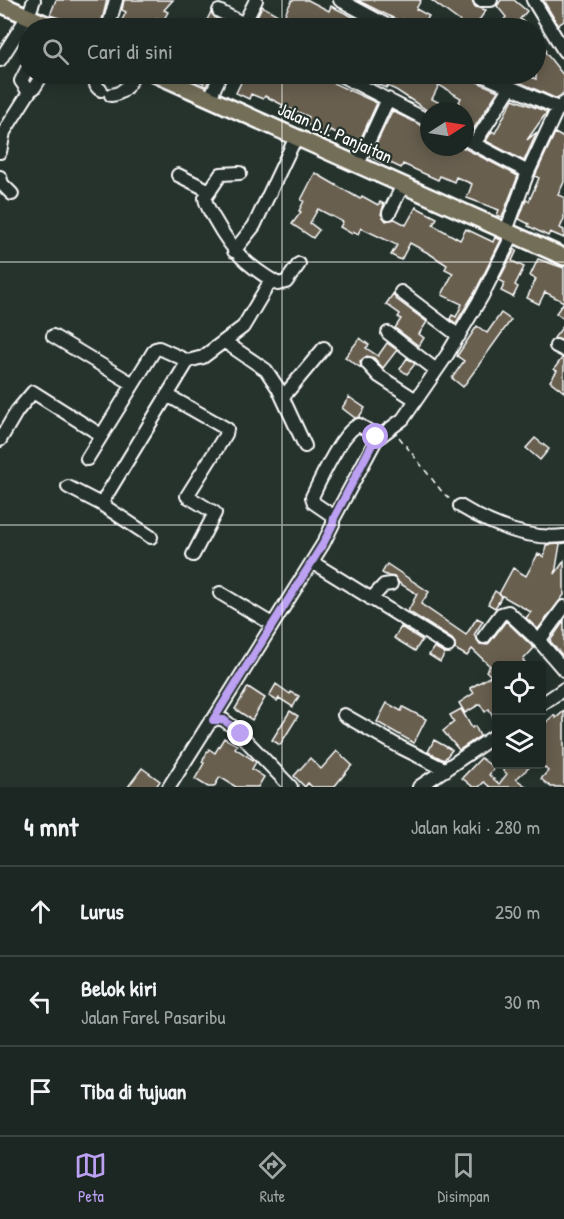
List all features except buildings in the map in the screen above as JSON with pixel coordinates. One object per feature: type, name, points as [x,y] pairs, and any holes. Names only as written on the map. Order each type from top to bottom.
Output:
[{"type":"main road","points":[[0,4],[32,18]]},
{"type":"main road","name":"Jalan D.I. Panjaitan","points":[[178,84],[564,257]]},
{"type":"street","points":[[28,16],[34,0]]},
{"type":"street","points":[[111,18],[116,0]]},
{"type":"street","points":[[249,18],[256,0]]},
{"type":"street","points":[[340,0],[373,18]]},
{"type":"street","points":[[480,0],[491,0]]},
{"type":"street","points":[[533,0],[544,18]]},
{"type":"street","points":[[219,11],[231,18]]},
{"type":"street","points":[[546,21],[564,51]]},
{"type":"street","points":[[0,60],[18,32]]},
{"type":"street","points":[[23,84],[27,90],[30,90]]},
{"type":"street","points":[[0,152],[4,132],[30,90],[37,84]]},
{"type":"street","points":[[96,84],[106,92],[122,92],[129,84]]},
{"type":"street","points":[[210,98],[216,84]]},
{"type":"street","points":[[358,84],[420,116]]},
{"type":"street","points":[[169,787],[312,562],[377,438],[403,419],[459,336],[482,296],[509,232],[528,172],[561,106],[501,84]]},
{"type":"street","points":[[474,137],[510,88]]},
{"type":"street","points":[[358,164],[388,99]]},
{"type":"street","points":[[234,251],[254,226],[296,137]]},
{"type":"street","points":[[474,144],[528,172]]},
{"type":"street","points":[[240,173],[221,174],[206,198],[206,203],[234,251],[247,263],[278,284],[284,283],[299,264]]},
{"type":"street","points":[[178,175],[210,191]]},
{"type":"street","points":[[0,177],[2,184],[12,194]]},
{"type":"street","points":[[389,213],[403,185]]},
{"type":"street","points":[[87,459],[156,349],[188,361],[203,357],[225,342],[248,320],[271,280]]},
{"type":"street","points":[[400,292],[459,336]]},
{"type":"street","points":[[388,333],[436,370]]},
{"type":"street","points":[[53,336],[133,384]]},
{"type":"street","points":[[225,342],[266,370],[283,397],[305,446]]},
{"type":"street","points":[[283,397],[324,348]]},
{"type":"street","points":[[101,504],[188,361]]},
{"type":"street","points":[[368,364],[380,376],[416,400]]},
{"type":"street","points":[[0,440],[17,411],[33,392],[101,435]]},
{"type":"street","points":[[167,395],[227,429],[188,496],[215,513],[193,555]]},
{"type":"street","points":[[334,518],[314,503],[312,496],[344,438],[353,427],[361,425],[377,438]]},
{"type":"street","points":[[68,487],[101,504],[151,537]]},
{"type":"street","points":[[460,506],[481,518],[517,532],[564,536]]},
{"type":"street","points":[[312,562],[448,646]]},
{"type":"street","points":[[372,598],[384,585],[391,584]]},
{"type":"street","points":[[220,593],[272,624]]},
{"type":"street","points":[[539,641],[564,607]]},
{"type":"street","points":[[484,637],[501,614],[507,612],[539,641],[564,670]]},
{"type":"street","points":[[546,701],[564,689]]},
{"type":"street","points":[[344,715],[446,770]]},
{"type":"street","points":[[213,720],[220,718],[233,727],[291,787]]},
{"type":"street","points":[[419,787],[492,738]]},
{"type":"path","points":[[391,427],[443,493],[460,506]]},
{"type":"route","points":[[241,734],[220,718],[213,720],[323,544],[376,437]]}]
